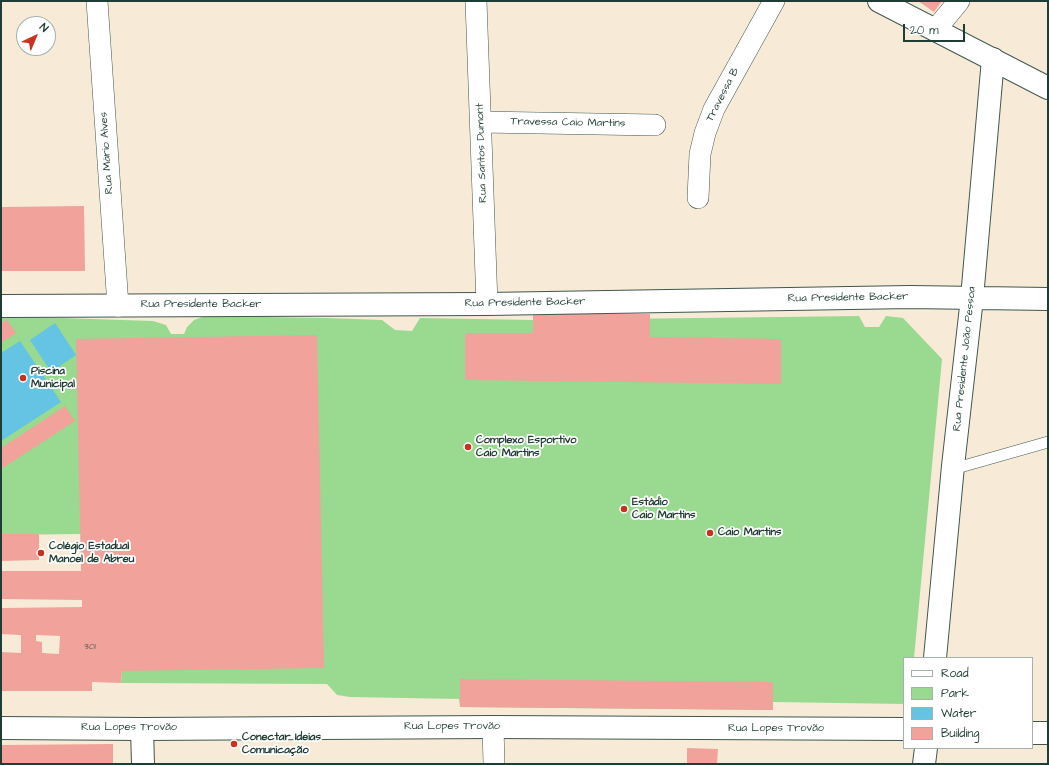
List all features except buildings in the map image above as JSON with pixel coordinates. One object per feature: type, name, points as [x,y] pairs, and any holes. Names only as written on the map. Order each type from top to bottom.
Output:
[{"type":"street","name":"Rua Mário Alves","points":[[97,1],[118,306]]},
{"type":"street","name":"Rua Santos Dumont","points":[[476,1],[486,304]]},
{"type":"street","name":"Travessa B","points":[[698,198],[700,154],[705,132],[714,109],[774,1]]},
{"type":"street","points":[[879,1],[1048,88]]},
{"type":"street","points":[[936,30],[959,1]]},
{"type":"street","name":"Rua Presidente João Pessoa","points":[[935,657],[953,468],[972,298],[993,59]]},
{"type":"street","name":"Travessa Caio Martins","points":[[481,122],[655,125]]},
{"type":"street","name":"Rua Presidente Backer","points":[[1,306],[486,304],[910,297],[1048,299]]},
{"type":"street","points":[[493,727],[494,764]]},
{"type":"street","name":"Rua Lopes Trovão","points":[[1,728],[142,729],[493,727],[903,729]]},
{"type":"street","points":[[142,729],[144,764]]},
{"type":"street","points":[[1033,732],[1048,733]]},
{"type":"street","points":[[924,764],[926,749]]},
{"type":"lane","points":[[953,468],[1048,442]]},
{"type":"green space","name":"Complexo Esportivo Caio Martins","points":[[1,316],[153,321],[166,325],[171,334],[184,334],[187,327],[194,320],[205,316],[382,320],[395,330],[412,331],[420,318],[534,320],[859,316],[865,327],[879,327],[886,316],[903,318],[942,359],[914,657],[903,657],[903,704],[773,702],[773,710],[460,707],[459,699],[350,697],[337,695],[327,684],[121,683],[122,671],[83,640],[81,534],[1,535]]},
{"type":"water","points":[[55,323],[76,355],[51,372],[30,340]]},
{"type":"water","name":"Piscina Municipal","points":[[20,341],[61,402],[1,441],[1,353]]},
{"type":"place","name":"Piscina Municipal","points":[[23,378]]},
{"type":"place","name":"Complexo Esportivo Caio Martins","points":[[468,447]]},
{"type":"place","name":"Estádio Caio Martins","points":[[624,509]]},
{"type":"place","name":"Caio Martins","points":[[710,533]]},
{"type":"place","name":"Colégio Estadual Manoel de Abreu","points":[[41,553]]},
{"type":"place","name":"Conectar Ideias Comunicação","points":[[234,744]]}]
